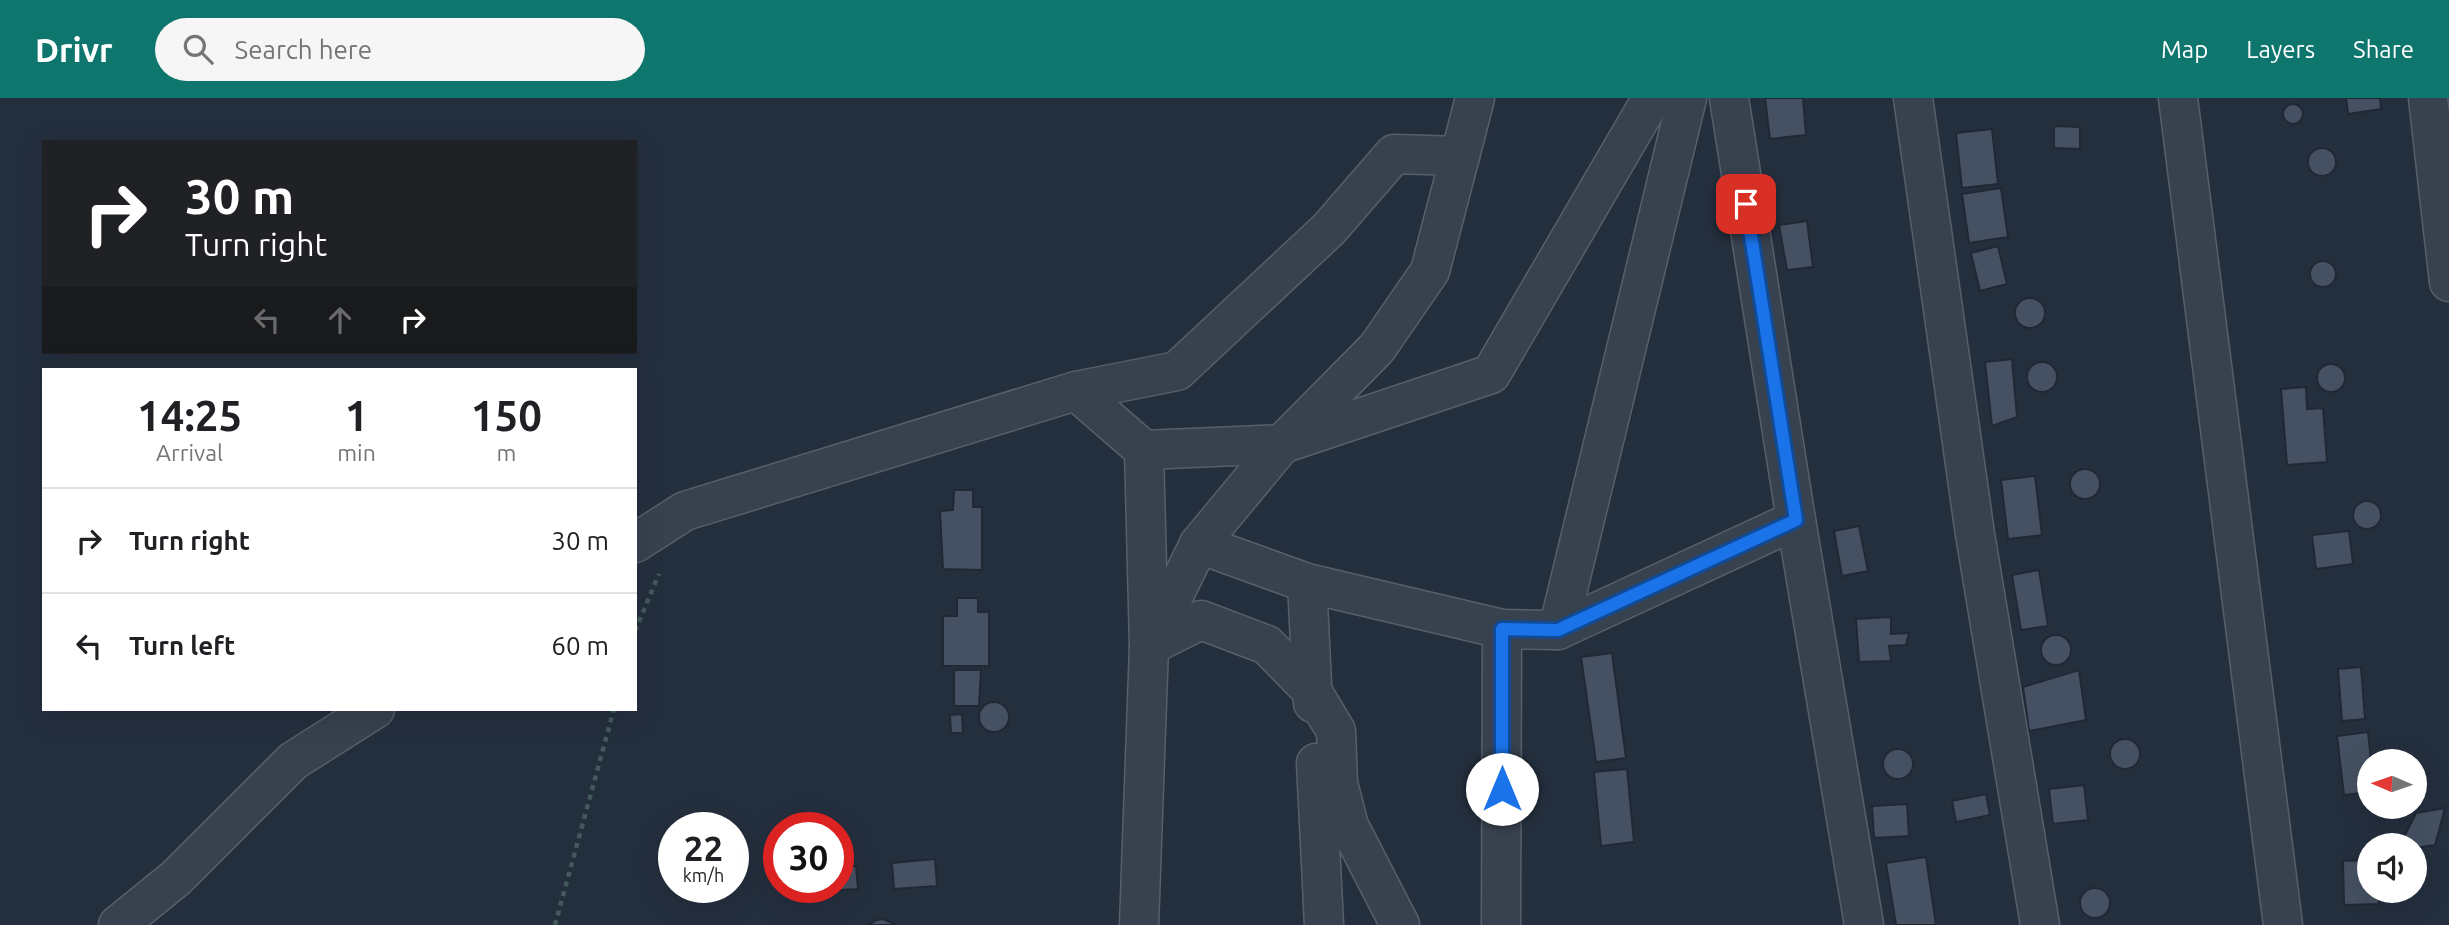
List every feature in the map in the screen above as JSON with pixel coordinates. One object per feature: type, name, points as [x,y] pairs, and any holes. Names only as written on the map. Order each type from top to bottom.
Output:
[{"type":"street","points":[[1149,646],[1199,544],[1282,444],[1377,348],[1430,271],[1475,98]]},
{"type":"street","points":[[1076,391],[1144,450],[1282,444],[1491,374],[1652,98]]},
{"type":"street","points":[[1558,630],[1687,98]]},
{"type":"street","points":[[1729,98],[1864,925]]},
{"type":"street","points":[[1913,98],[1975,534],[2040,925]]},
{"type":"street","points":[[2178,98],[2283,925]]},
{"type":"street","points":[[2428,98],[2449,282]]},
{"type":"street","points":[[637,542],[685,511],[1076,391],[1177,371],[1329,229],[1394,154],[1460,156]]},
{"type":"street","points":[[1139,925],[1149,646],[1144,450]]},
{"type":"street","points":[[1199,544],[1307,583],[1502,629],[1558,630],[1796,520]]},
{"type":"street","points":[[1307,583],[1324,925]]},
{"type":"street","points":[[1149,646],[1201,620],[1267,645],[1312,691],[1336,731],[1338,783],[1349,826],[1401,925]]},
{"type":"street","points":[[1501,925],[1502,629]]},
{"type":"street","points":[[118,925],[176,878],[293,761],[372,711]]},
{"type":"path","points":[[555,925],[613,711]]},
{"type":"building","points":[[1765,98],[1803,98],[1806,135],[1770,139]]},
{"type":"building","points":[[2346,98],[2380,98],[2381,109],[2348,114]]},
{"type":"building","points":[[2293,104],[2300,107],[2303,114],[2300,121],[2293,124],[2286,121],[2283,114],[2286,107]]},
{"type":"building","points":[[2054,126],[2080,127],[2080,149],[2054,148]]},
{"type":"building","points":[[1992,129],[1998,184],[1962,188],[1956,133]]},
{"type":"building","points":[[2322,148],[2332,152],[2336,162],[2332,172],[2322,176],[2312,172],[2308,162],[2312,152]]},
{"type":"building","points":[[2001,188],[2008,237],[1969,243],[1962,194]]},
{"type":"building","points":[[1807,221],[1813,267],[1787,270],[1779,225]]},
{"type":"building","points":[[1998,246],[2007,284],[1980,291],[1971,253]]},
{"type":"building","points":[[2323,261],[2332,265],[2336,274],[2332,283],[2323,287],[2314,283],[2310,274],[2314,265]]},
{"type":"building","points":[[2030,298],[2041,302],[2045,313],[2041,324],[2030,328],[2019,324],[2015,313],[2019,302]]},
{"type":"building","points":[[2012,359],[2017,417],[1992,426],[1985,362]]},
{"type":"building","points":[[2042,362],[2053,366],[2057,377],[2053,388],[2042,392],[2031,388],[2027,377],[2031,366]]},
{"type":"building","points":[[2331,364],[2341,368],[2345,378],[2341,388],[2331,392],[2321,388],[2317,378],[2321,368]]},
{"type":"building","points":[[2306,387],[2307,409],[2323,408],[2327,462],[2287,465],[2281,389]]},
{"type":"building","points":[[2085,469],[2096,473],[2100,484],[2096,495],[2085,499],[2074,495],[2070,484],[2074,473]]},
{"type":"building","points":[[2035,476],[2042,535],[2008,539],[2001,480]]},
{"type":"building","points":[[954,490],[973,490],[973,507],[982,507],[982,570],[943,569],[940,511],[953,510]]},
{"type":"building","points":[[2367,501],[2377,505],[2381,515],[2377,525],[2367,529],[2357,525],[2353,515],[2357,505]]},
{"type":"building","points":[[1859,526],[1868,571],[1842,576],[1834,531]]},
{"type":"building","points":[[2349,531],[2353,564],[2316,569],[2312,535]]},
{"type":"building","points":[[2039,570],[2048,626],[2021,630],[2012,575]]},
{"type":"building","points":[[957,598],[978,598],[978,612],[989,612],[989,666],[943,666],[943,616],[957,616]]},
{"type":"building","points":[[1891,617],[1891,634],[1909,633],[1906,645],[1889,646],[1891,661],[1859,662],[1856,619]]},
{"type":"building","points":[[2056,635],[2067,639],[2071,650],[2067,661],[2056,665],[2045,661],[2041,650],[2045,639]]},
{"type":"building","points":[[1612,653],[1626,758],[1596,762],[1581,657]]},
{"type":"building","points":[[2361,667],[2365,719],[2342,721],[2338,669]]},
{"type":"building","points":[[954,670],[981,670],[979,706],[954,706]]},
{"type":"building","points":[[2079,670],[2086,720],[2029,731],[2023,687]]},
{"type":"building","points":[[994,702],[1004,707],[1009,717],[1004,727],[994,732],[984,727],[979,717],[984,707]]},
{"type":"building","points":[[962,714],[963,733],[951,733],[950,715]]},
{"type":"building","points":[[2368,732],[2370,749],[2357,749],[2357,794],[2344,795],[2337,736]]},
{"type":"building","points":[[2125,739],[2136,743],[2140,754],[2136,765],[2125,769],[2114,765],[2110,754],[2114,743]]},
{"type":"building","points":[[1898,749],[1908,754],[1913,764],[1908,774],[1898,779],[1888,774],[1883,764],[1888,754]]},
{"type":"building","points":[[1627,769],[1634,842],[1601,846],[1594,772]]},
{"type":"building","points":[[2084,785],[2088,820],[2053,824],[2049,789]]},
{"type":"building","points":[[1986,794],[1990,815],[1956,822],[1952,801]]},
{"type":"building","points":[[1907,804],[1909,836],[1874,838],[1872,806]]},
{"type":"building","points":[[2445,808],[2435,845],[2427,846],[2427,833],[2406,833],[2413,819],[2427,819],[2427,811]]},
{"type":"building","points":[[1926,857],[1936,925],[1896,925],[1886,863]]},
{"type":"building","points":[[935,859],[937,886],[894,889],[892,863]]},
{"type":"building","points":[[2357,860],[2357,903],[2379,904],[2344,905],[2343,861]]},
{"type":"building","points":[[856,866],[858,889],[854,889]]},
{"type":"building","points":[[2095,888],[2106,892],[2110,903],[2106,914],[2095,918],[2084,914],[2080,903],[2084,892]]},
{"type":"building","points":[[883,919],[896,925],[868,925],[877,920]]},
{"type":"route","points":[[1502,789],[1502,629],[1558,630],[1796,520],[1746,204]]}]
